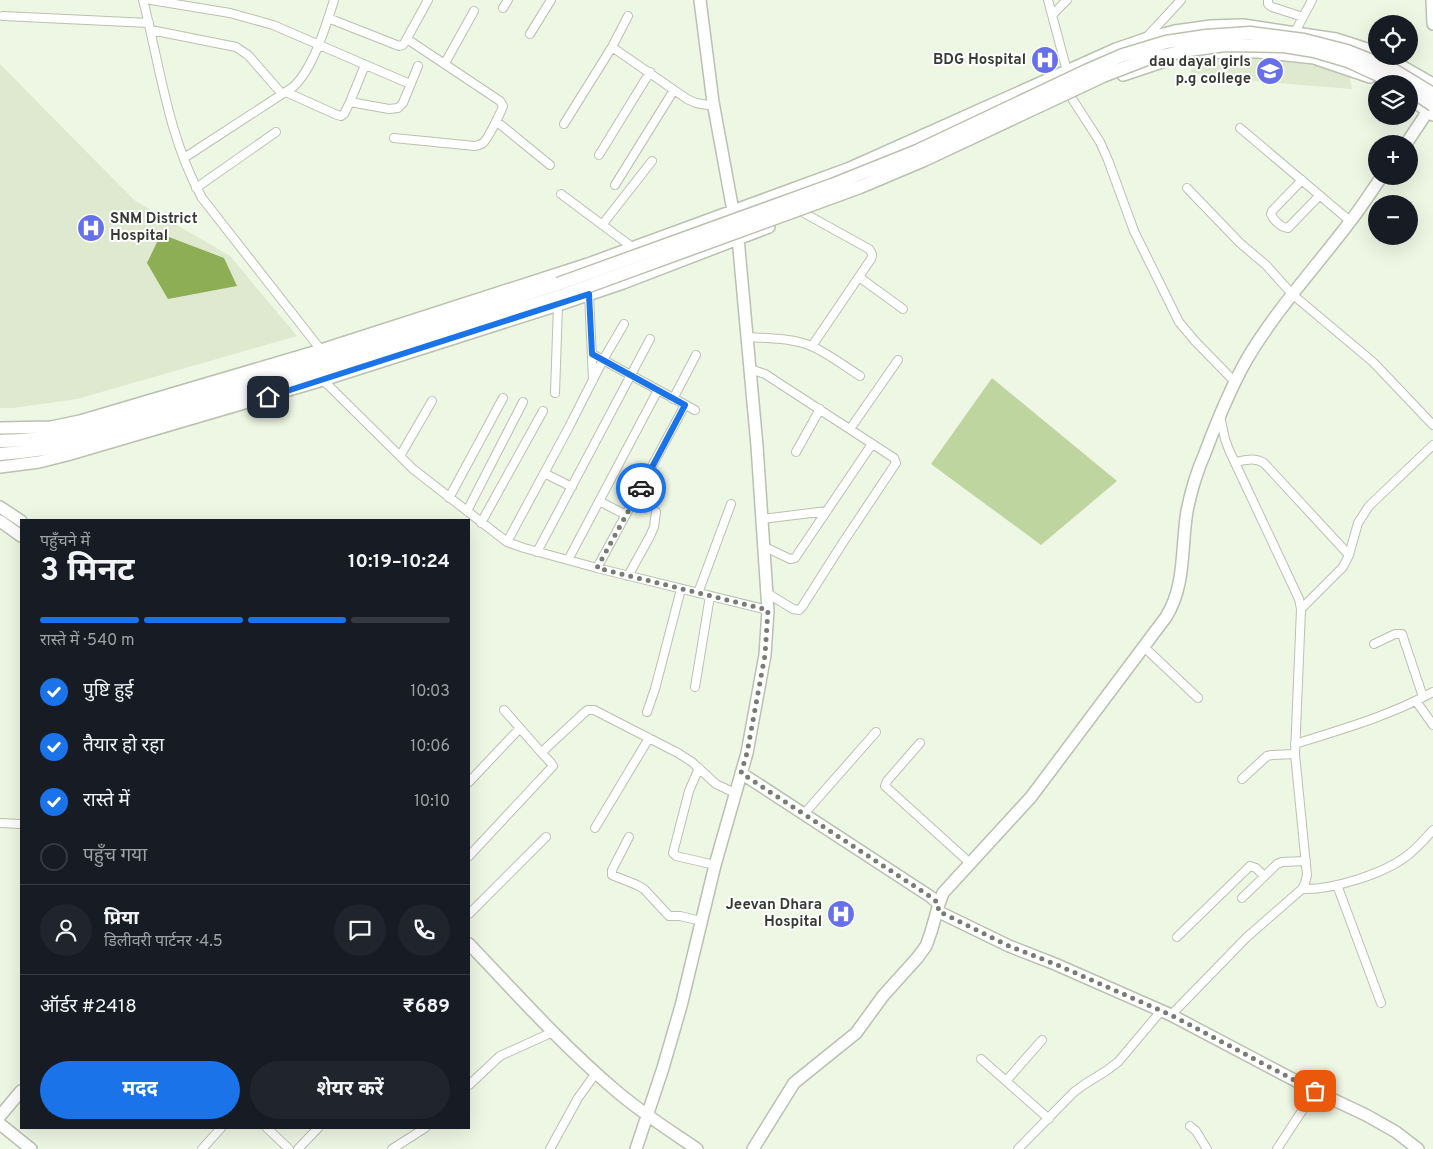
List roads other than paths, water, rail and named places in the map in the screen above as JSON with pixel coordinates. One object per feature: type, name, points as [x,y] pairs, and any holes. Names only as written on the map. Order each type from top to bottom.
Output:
[{"type":"main road","points":[[636,1149],[664,1068],[715,866],[747,753],[767,640],[768,610],[764,546],[738,238],[714,106],[700,0]]},
{"type":"main road","points":[[1432,0],[1433,24]]},
{"type":"main road","points":[[0,428],[51,427],[80,421],[322,350],[530,283],[850,168],[1116,49],[1145,39],[1175,31],[1211,26],[1243,25],[1336,40],[1368,50]]},
{"type":"main road","points":[[0,454],[28,452],[78,443],[328,368],[560,295],[926,147],[1114,59],[1166,42],[1206,36],[1250,33],[1304,40],[1348,51],[1390,68],[1433,93],[1431,110],[1413,135]]},
{"type":"main road","points":[[0,467],[39,462],[67,455],[323,380],[860,187],[924,160],[1103,76],[1147,59],[1225,45],[1284,46],[1314,51],[1348,61],[1378,75]]},
{"type":"main road","points":[[0,441],[29,440],[84,431],[312,362],[560,295],[589,294],[623,283],[868,189],[1107,80],[1155,63],[1191,54],[1258,52],[1314,58],[1368,76]]},
{"type":"main road","points":[[1400,65],[1433,84]]},
{"type":"main road","points":[[1418,98],[1431,110]]},
{"type":"main road","points":[[1418,103],[1431,110]]},
{"type":"main road","points":[[753,1149],[794,1083],[856,1033],[884,996],[918,957],[926,946],[932,932],[943,893],[1046,779],[1172,608],[1181,573],[1190,496],[1205,453],[1235,382],[1264,332],[1376,185]]},
{"type":"main road","points":[[0,507],[20,520]]},
{"type":"main road","points":[[0,521],[20,535]]},
{"type":"main road","points":[[741,773],[931,897],[938,908],[1009,946],[1166,1013],[1315,1091],[1380,1122],[1418,1149]]},
{"type":"main road","points":[[470,945],[553,1032],[613,1089],[648,1116],[698,1149]]},
{"type":"main road","points":[[0,1116],[20,1092]]},
{"type":"main road","points":[[0,1124],[30,1149]]},
{"type":"street","points":[[143,0],[170,114],[196,188],[322,350]]},
{"type":"street","points":[[151,0],[259,21],[410,84]]},
{"type":"street","points":[[184,158],[300,81],[318,44],[334,0]]},
{"type":"street","points":[[328,18],[395,45],[403,45],[428,0]]},
{"type":"street","points":[[503,8],[508,0]]},
{"type":"street","points":[[530,34],[551,0]]},
{"type":"street","points":[[1048,0],[1067,71]]},
{"type":"street","points":[[1052,15],[1067,0]]},
{"type":"street","points":[[1145,39],[1181,0]]},
{"type":"street","points":[[1268,0],[1268,4],[1272,7],[1303,16]]},
{"type":"street","points":[[1295,32],[1312,0]]},
{"type":"street","points":[[445,64],[474,11]]},
{"type":"street","points":[[3,16],[150,27],[236,47],[248,55],[284,93],[340,116],[344,114],[350,102],[365,65]]},
{"type":"street","points":[[564,124],[612,46],[628,16]]},
{"type":"street","points":[[394,138],[480,145],[485,140],[502,109],[502,103],[407,39]]},
{"type":"street","points":[[612,46],[692,101],[714,106]]},
{"type":"street","points":[[350,102],[389,109],[398,108],[403,103],[418,66]]},
{"type":"street","points":[[599,155],[650,72]]},
{"type":"street","points":[[615,185],[674,90]]},
{"type":"street","points":[[1071,97],[1100,142],[1134,230],[1179,322],[1235,382]]},
{"type":"street","points":[[496,121],[550,165]]},
{"type":"street","points":[[1240,128],[1350,221]]},
{"type":"street","points":[[196,188],[276,132]]},
{"type":"street","points":[[602,225],[652,161]]},
{"type":"street","points":[[1302,180],[1272,211],[1273,219],[1284,228],[1288,228],[1319,196]]},
{"type":"street","points":[[1187,188],[1248,251],[1266,265],[1292,294],[1373,362],[1433,425]]},
{"type":"street","points":[[561,194],[632,247]]},
{"type":"street","points":[[804,213],[872,252],[872,259],[812,346]]},
{"type":"street","points":[[859,277],[903,309]]},
{"type":"street","points":[[589,294],[593,382]]},
{"type":"street","points":[[555,393],[560,295]]},
{"type":"street","points":[[507,542],[624,324]]},
{"type":"street","points":[[747,337],[786,340],[812,346],[860,376]]},
{"type":"street","points":[[537,552],[650,339]]},
{"type":"street","points":[[592,354],[694,410]]},
{"type":"street","points":[[673,399],[696,355]]},
{"type":"street","points":[[850,429],[898,360]]},
{"type":"street","points":[[750,369],[765,374],[894,458],[896,466],[799,610],[793,609],[767,593]]},
{"type":"street","points":[[323,380],[426,480],[507,542],[597,568],[768,610]]},
{"type":"street","points":[[568,560],[658,390]]},
{"type":"street","points":[[449,498],[503,398]]},
{"type":"street","points":[[400,456],[432,401]]},
{"type":"street","points":[[467,511],[523,402]]},
{"type":"street","points":[[597,568],[685,405]]},
{"type":"street","points":[[796,452],[820,409]]},
{"type":"street","points":[[481,523],[543,411]]},
{"type":"street","points":[[1018,1149],[1074,1092],[1118,1062],[1166,1013],[1247,937],[1302,889],[1307,880],[1295,754],[1301,609],[1296,590],[1225,439],[1220,416]]},
{"type":"street","points":[[764,546],[790,559],[796,558],[872,444]]},
{"type":"street","points":[[1301,609],[1343,567],[1349,555],[1358,523],[1369,506],[1433,445]]},
{"type":"street","points":[[1235,462],[1254,459],[1264,463],[1349,555]]},
{"type":"street","points":[[544,473],[572,487]]},
{"type":"street","points":[[599,501],[626,515]]},
{"type":"street","points":[[698,593],[731,504]]},
{"type":"street","points":[[762,519],[827,511]]},
{"type":"street","points":[[628,576],[652,531],[656,512]]},
{"type":"street","points":[[647,712],[655,689],[681,589]]},
{"type":"street","points":[[695,686],[710,596]]},
{"type":"street","points":[[1374,644],[1395,634],[1402,634],[1420,699],[1433,725]]},
{"type":"street","points":[[1144,646],[1198,698]]},
{"type":"street","points":[[1295,744],[1392,712],[1433,692]]},
{"type":"street","points":[[470,855],[552,766],[504,710]]},
{"type":"street","points":[[540,751],[545,750],[588,710],[594,710],[678,752],[716,784],[735,792]]},
{"type":"street","points":[[470,781],[520,728]]},
{"type":"street","points":[[804,814],[876,732]]},
{"type":"street","points":[[595,828],[649,738]]},
{"type":"street","points":[[920,743],[886,781],[885,786],[970,864]]},
{"type":"street","points":[[1242,779],[1267,756],[1295,754]]},
{"type":"street","points":[[699,768],[689,791],[673,853],[676,856],[715,866]]},
{"type":"street","points":[[0,823],[20,824]]},
{"type":"street","points":[[1302,889],[1317,889],[1337,885],[1398,862],[1417,847],[1433,830]]},
{"type":"street","points":[[470,913],[546,837]]},
{"type":"street","points":[[629,837],[612,870],[612,875],[637,885],[644,890],[669,916],[680,916],[701,921]]},
{"type":"street","points":[[1242,898],[1273,867],[1282,862],[1306,861]]},
{"type":"street","points":[[1177,937],[1250,866],[1256,868],[1264,876]]},
{"type":"street","points":[[1337,885],[1381,1002]]},
{"type":"street","points":[[470,1084],[500,1056],[553,1032]]},
{"type":"street","points":[[1006,1081],[1042,1040]]},
{"type":"street","points":[[981,1059],[1049,1118]]},
{"type":"street","points":[[550,1149],[578,1098],[596,1073]]},
{"type":"street","points":[[1278,1149],[1315,1091]]},
{"type":"street","points":[[1190,1126],[1196,1131],[1207,1149]]},
{"type":"street","points":[[202,1149],[220,1129]]},
{"type":"street","points":[[268,1129],[289,1149]]},
{"type":"street","points":[[298,1149],[317,1129]]},
{"type":"street","points":[[392,1149],[423,1129]]},
{"type":"place","name":"BDG Hospital","points":[[1045,60]]},
{"type":"place","name":"dau dayal girls p.g college","points":[[1270,71]]},
{"type":"place","name":"SNM District Hospital","points":[[91,228]]},
{"type":"place","name":"Jeevan Dhara Hospital","points":[[841,914]]}]
